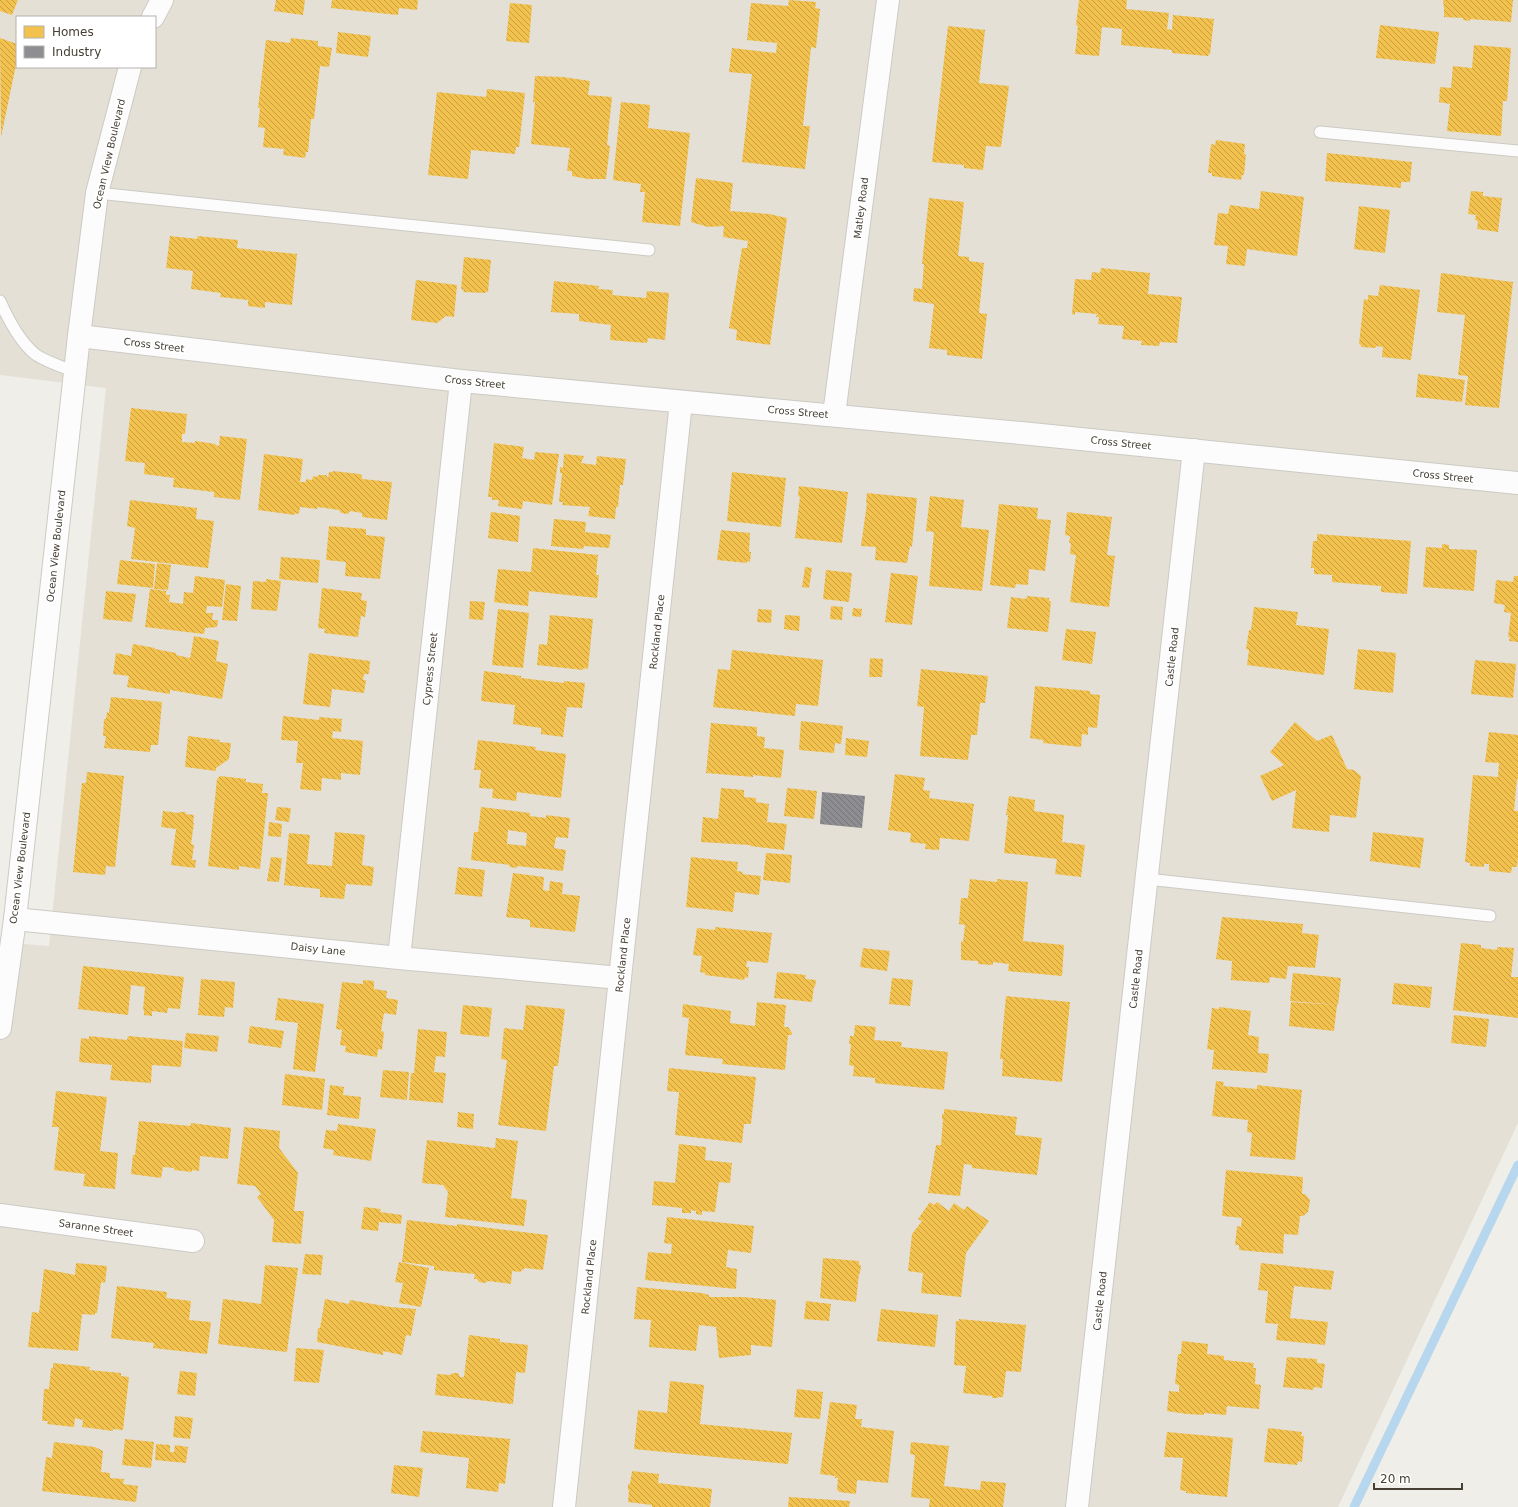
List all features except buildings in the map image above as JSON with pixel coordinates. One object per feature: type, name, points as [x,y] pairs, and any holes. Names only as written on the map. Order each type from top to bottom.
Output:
[{"type":"street","points":[[154,16],[162,0]]},
{"type":"street","name":"Matley Road","points":[[834,415],[888,0]]},
{"type":"street","name":"Ocean View Boulevard","points":[[0,1028],[5,952],[15,919],[79,336],[98,193],[130,68]]},
{"type":"street","name":"Cross Street","points":[[79,336],[461,381],[834,415],[1518,483]]},
{"type":"street","name":"Cypress Street","points":[[399,958],[461,381]]},
{"type":"street","name":"Rockland Place","points":[[564,1507],[681,402]]},
{"type":"street","name":"Castle Road","points":[[1077,1507],[1194,450]]},
{"type":"street","name":"Daisy Lane","points":[[15,919],[399,958],[620,978]]},
{"type":"street","name":"Saranne Street","points":[[0,1215],[193,1241]]},
{"type":"lane","points":[[1320,132],[1518,151]]},
{"type":"lane","points":[[98,193],[649,250]]},
{"type":"lane","points":[[0,301],[5,312],[28,347],[36,355],[75,372]]},
{"type":"lane","points":[[1147,879],[1490,916]]},
{"type":"shaded area","points":[[0,0],[1518,0],[1518,1123],[1338,1507],[0,1507],[0,942],[49,946],[106,388],[0,375]]},
{"type":"waterway","points":[[1354,1507],[1518,1165]]}]
